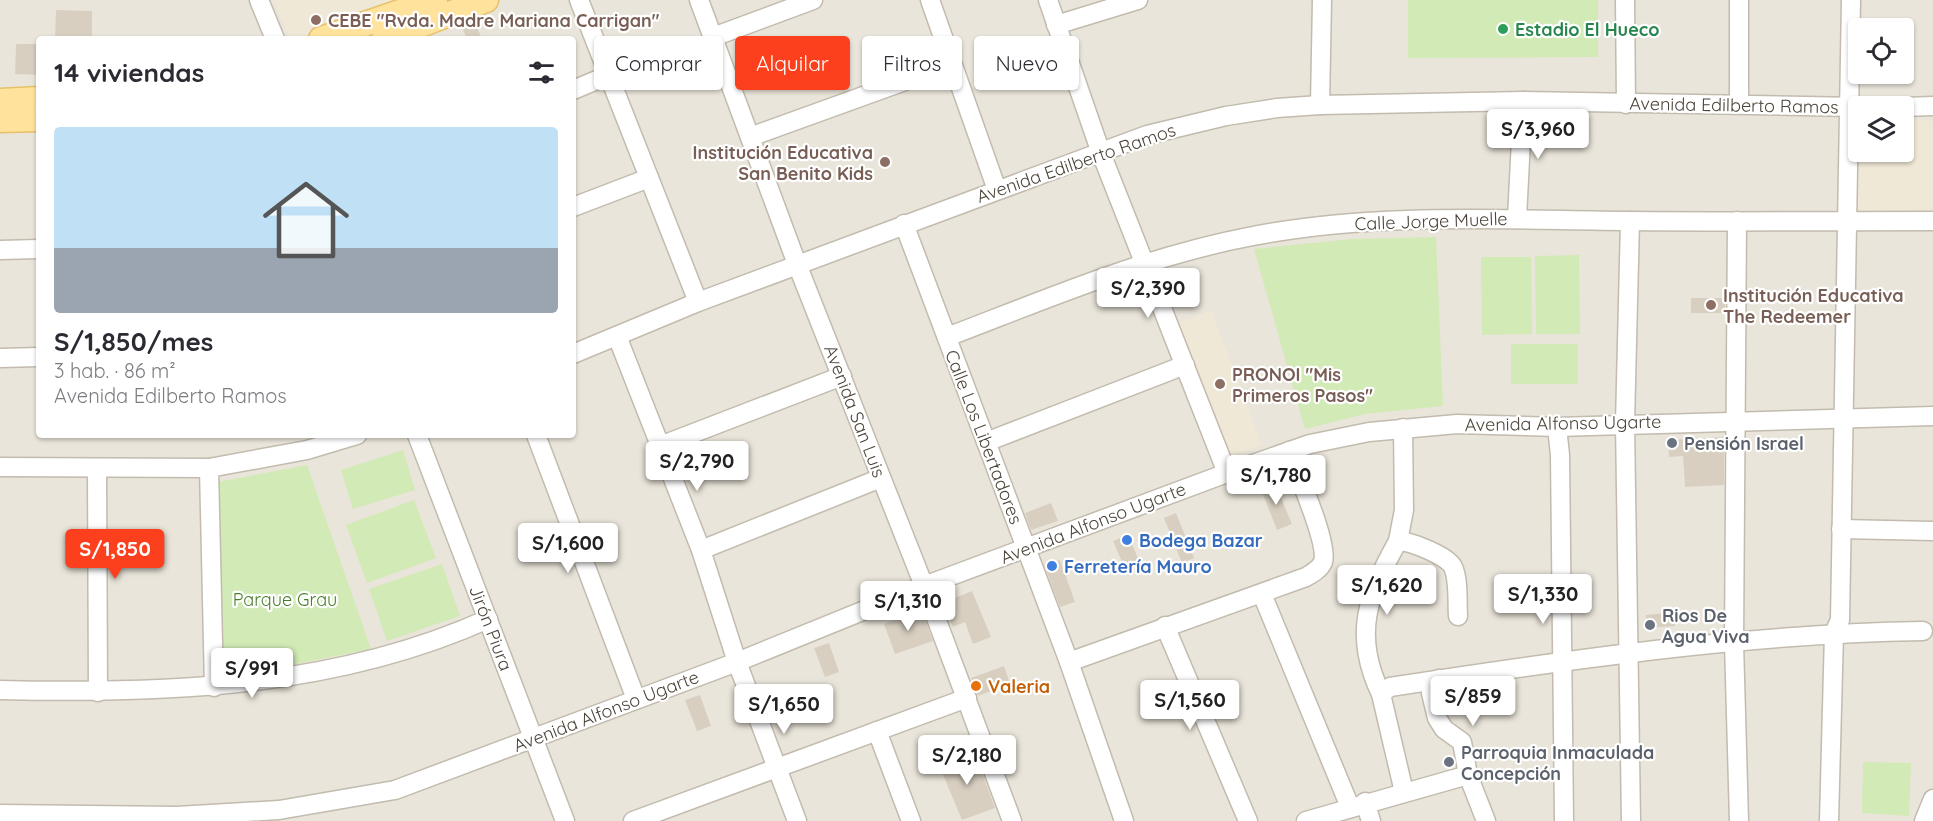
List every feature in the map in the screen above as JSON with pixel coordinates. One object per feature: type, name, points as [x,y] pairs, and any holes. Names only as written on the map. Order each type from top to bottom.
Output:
[{"type":"main road","points":[[330,36],[435,0]]},
{"type":"main road","points":[[394,36],[486,0]]},
{"type":"main road","points":[[0,101],[36,99]]},
{"type":"main road","points":[[0,120],[36,119]]},
{"type":"street","points":[[259,0],[274,36]]},
{"type":"street","points":[[579,0],[594,38]]},
{"type":"street","name":"Avenida San Luis","points":[[699,0],[713,36]]},
{"type":"street","points":[[716,36],[813,0]]},
{"type":"street","points":[[930,0],[942,36]]},
{"type":"street","points":[[1048,0],[1101,153],[1146,262],[1227,473]]},
{"type":"street","points":[[1056,25],[1138,0]]},
{"type":"street","points":[[1320,105],[1322,0]]},
{"type":"street","points":[[1625,0],[1626,104]]},
{"type":"street","points":[[1739,0],[1739,104]]},
{"type":"street","points":[[1851,0],[1854,96]]},
{"type":"street","name":"Avenida San Luis","points":[[723,64],[797,264],[968,698],[1012,821]]},
{"type":"street","points":[[576,89],[594,81]]},
{"type":"street","points":[[615,90],[698,302]]},
{"type":"street","points":[[750,137],[880,90]]},
{"type":"street","points":[[961,90],[997,190]]},
{"type":"street","points":[[1517,218],[1523,101]]},
{"type":"street","name":"Avenida Edilberto Ramos","points":[[576,353],[797,264],[1147,135],[1226,116],[1277,108],[1320,105],[1523,101],[1848,107]]},
{"type":"street","points":[[1914,106],[1933,106]]},
{"type":"street","points":[[1829,821],[1834,633],[1840,620],[1841,418],[1851,162]]},
{"type":"street","points":[[576,206],[649,178]]},
{"type":"street","name":"Calle Jorge Muelle","points":[[946,337],[1146,262],[1253,236],[1334,225],[1517,218],[1630,221],[1933,221]]},
{"type":"street","points":[[1630,221],[1625,423],[1631,821]]},
{"type":"street","points":[[1737,221],[1734,643],[1738,821]]},
{"type":"street","name":"Calle Los Libertadores","points":[[904,224],[1069,662],[1124,821]]},
{"type":"street","points":[[0,250],[36,249]]},
{"type":"street","points":[[617,336],[701,550],[737,662],[797,821]]},
{"type":"street","points":[[0,358],[36,357]]},
{"type":"street","points":[[986,442],[1185,365]]},
{"type":"street","points":[[660,446],[842,376]]},
{"type":"street","name":"Avenida Alfonso Ugarte","points":[[0,814],[177,818],[279,810],[395,790],[737,662],[924,586],[1227,473],[1288,451],[1369,432],[1457,424],[1557,426],[1933,416]]},
{"type":"street","points":[[1557,426],[1560,454],[1564,821]]},
{"type":"street","points":[[1403,428],[1404,510],[1398,541],[1375,582],[1364,637],[1370,671],[1381,694],[1404,792]]},
{"type":"street","points":[[0,467],[209,468],[307,450],[347,438]]},
{"type":"street","name":"Jirón Piura","points":[[418,438],[565,821]]},
{"type":"street","points":[[537,438],[636,699]]},
{"type":"street","points":[[1069,662],[1165,626],[1306,578],[1323,562],[1323,545],[1288,451]]},
{"type":"street","points":[[97,468],[98,692]]},
{"type":"street","points":[[209,468],[214,687]]},
{"type":"street","points":[[701,550],[881,478]]},
{"type":"street","points":[[1841,529],[1933,531]]},
{"type":"street","points":[[1398,541],[1408,541],[1449,562],[1454,568],[1458,616]]},
{"type":"street","points":[[1262,594],[1358,805],[1371,821]]},
{"type":"street","points":[[0,690],[98,692],[214,687],[374,661],[488,619]]},
{"type":"street","points":[[1165,626],[1248,821]]},
{"type":"street","points":[[1381,694],[1390,687],[1627,653],[1834,633],[1923,631]]},
{"type":"street","points":[[1439,679],[1431,693],[1437,718],[1444,729],[1462,742],[1468,775],[1486,821]]},
{"type":"street","points":[[633,821],[968,698]]},
{"type":"street","points":[[877,731],[911,821]]},
{"type":"street","points":[[1306,821],[1468,775]]},
{"type":"street","points":[[1924,821],[1933,799]]},
{"type":"shaded area","points":[[0,0],[1933,0],[1933,821],[0,821]]},
{"type":"shaded area","name":"CEBE \"Rvda. Madre Mariana Carrigan\"","points":[[273,0],[399,0],[308,36],[289,36]]},
{"type":"shaded area","points":[[1933,120],[1933,213],[1855,213],[1854,162],[1914,162],[1914,121]]},
{"type":"shaded area","name":"PRONOI \"Mis Primeros Pasos\"","points":[[1211,310],[1262,445],[1229,457],[1178,323]]},
{"type":"green space","name":"Estadio El Hueco","points":[[1408,0],[1598,0],[1598,57],[1408,58]]},
{"type":"green space","points":[[1436,237],[1443,406],[1365,414],[1305,429],[1254,249],[1352,239]]},
{"type":"green space","points":[[1579,255],[1580,334],[1536,334],[1535,256]]},
{"type":"green space","points":[[1481,257],[1531,257],[1532,334],[1482,335]]},
{"type":"green space","points":[[1511,344],[1578,344],[1578,384],[1511,384]]},
{"type":"green space","points":[[403,450],[415,490],[353,509],[341,470]]},
{"type":"green space","name":"Parque Grau","points":[[307,465],[371,649],[222,679],[218,482]]},
{"type":"green space","points":[[414,500],[436,558],[367,583],[346,525]]},
{"type":"green space","points":[[442,564],[460,616],[387,641],[369,589]]},
{"type":"green space","points":[[1863,762],[1911,763],[1909,816],[1862,813]]},
{"type":"building","points":[[56,10],[92,11],[92,36],[55,36]]},
{"type":"building","points":[[474,20],[481,36],[466,36],[461,25]]},
{"type":"building","points":[[16,44],[36,44],[36,75],[15,74]]},
{"type":"building","name":"Institución Educativa The Redeemer","points":[[1691,298],[1725,298],[1725,313],[1691,313]]},
{"type":"building","points":[[1724,437],[1724,485],[1685,487],[1683,456],[1669,457],[1668,440]]},
{"type":"building","points":[[1274,481],[1292,524],[1277,530],[1260,487]]},
{"type":"building","points":[[1051,503],[1058,521],[1031,530],[1025,513]]},
{"type":"building","points":[[1176,513],[1194,558],[1182,563],[1164,518]]},
{"type":"building","points":[[1128,535],[1140,563],[1125,569],[1113,541]]},
{"type":"building","points":[[1060,560],[1075,602],[1060,607],[1044,565]]},
{"type":"building","points":[[972,591],[991,637],[973,644],[965,622],[953,627],[943,603]]},
{"type":"building","points":[[921,610],[933,641],[895,654],[884,624]]},
{"type":"building","points":[[1674,612],[1675,626],[1647,628],[1646,615]]},
{"type":"building","points":[[829,643],[839,672],[825,677],[814,648]]},
{"type":"building","points":[[1004,666],[1010,684],[978,696],[971,678]]},
{"type":"building","points":[[700,695],[711,726],[697,731],[685,700]]},
{"type":"building","points":[[974,752],[995,808],[962,820],[939,765]]},
{"type":"place","name":"CEBE \"Rvda. Madre Mariana Carrigan\"","points":[[316,20]]},
{"type":"place","name":"Estadio El Hueco","points":[[1503,29]]},
{"type":"place","name":"Institución Educativa San Benito Kids","points":[[885,162]]},
{"type":"place","name":"Institución Educativa The Redeemer","points":[[1711,305]]},
{"type":"place","name":"PRONOI \"Mis Primeros Pasos\"","points":[[1220,384]]},
{"type":"place","name":"Pensión Israel","points":[[1672,443]]},
{"type":"place","name":"Bodega Bazar","points":[[1127,540]]},
{"type":"place","name":"Ferretería Mauro","points":[[1052,566]]},
{"type":"place","name":"Rios De Agua Viva","points":[[1650,625]]},
{"type":"place","name":"Valeria","points":[[976,686]]},
{"type":"place","name":"Parroquia Inmaculada Concepción","points":[[1449,762]]}]
